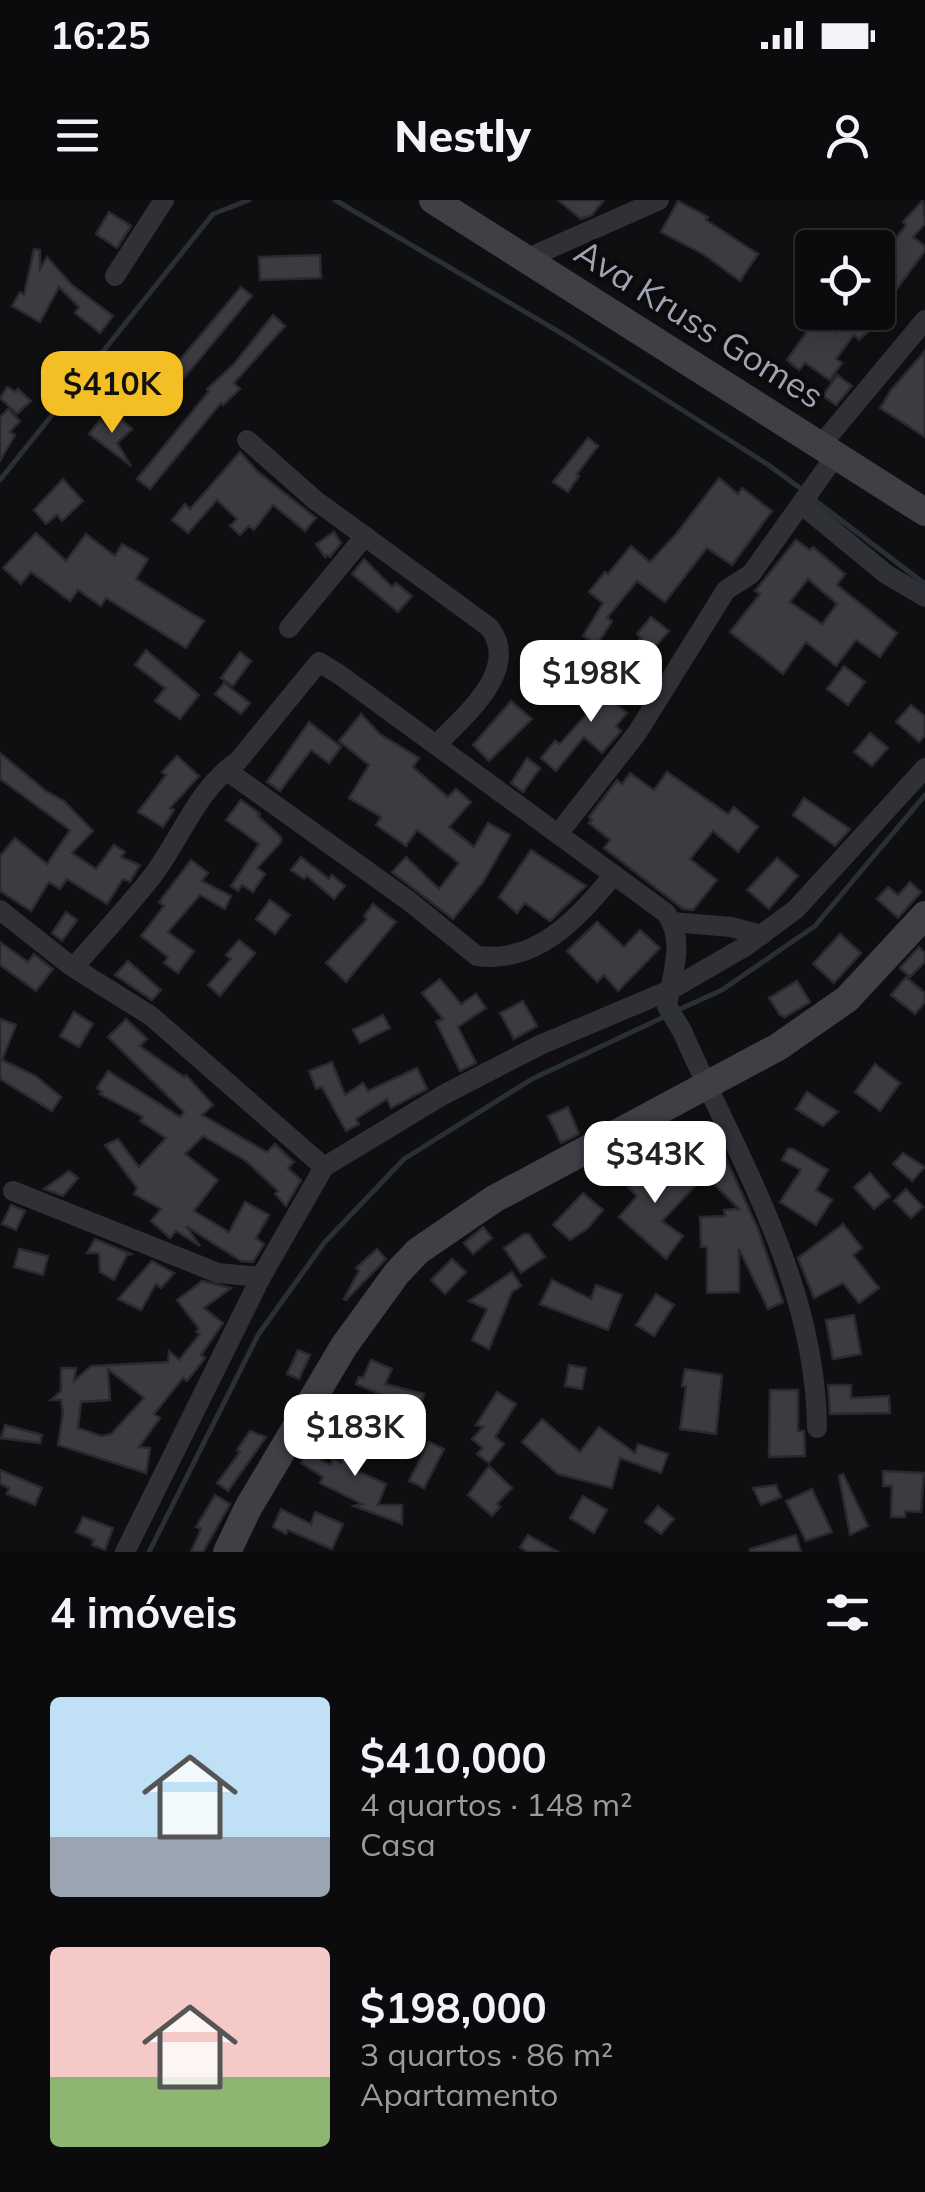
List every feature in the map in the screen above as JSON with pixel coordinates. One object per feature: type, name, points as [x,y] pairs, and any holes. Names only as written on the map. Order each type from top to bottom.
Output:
[{"type":"main road","name":"Ava Kruss Gomes","points":[[433,200],[925,511]]},
{"type":"main road","points":[[227,1552],[248,1508],[344,1346],[397,1273],[418,1251],[494,1200],[778,1047],[847,999],[925,915]]},
{"type":"street","points":[[116,276],[164,200]]},
{"type":"street","points":[[526,258],[659,200]]},
{"type":"street","points":[[558,834],[638,733],[721,596],[751,574],[807,496],[828,450],[925,320]]},
{"type":"street","points":[[248,440],[293,482],[490,627],[498,638],[499,662],[493,678],[437,744]]},
{"type":"street","points":[[807,496],[886,574],[925,597]]},
{"type":"street","points":[[289,628],[365,536]]},
{"type":"street","points":[[74,968],[151,877],[196,804],[238,762],[318,662],[437,744],[666,913],[672,922],[678,943],[668,998],[776,1230],[810,1340],[817,1383],[818,1428]]},
{"type":"street","points":[[125,1552],[261,1277],[324,1167],[443,1094],[524,1053],[668,998],[796,910],[925,768]]},
{"type":"street","points":[[226,770],[409,901],[477,956],[490,958],[546,944],[574,922],[614,875]]},
{"type":"street","points":[[0,910],[74,968],[150,1016],[324,1167]]},
{"type":"street","points":[[672,922],[762,935]]},
{"type":"street","points":[[13,1191],[218,1273],[261,1277]]},
{"type":"building","points":[[558,200],[604,200],[592,215],[581,219]]},
{"type":"building","points":[[923,200],[925,224],[913,237],[925,246],[925,251],[895,291],[895,240],[906,225],[903,222]]},
{"type":"building","points":[[678,201],[708,217],[706,220],[758,254],[740,281],[703,254],[661,232]]},
{"type":"building","points":[[109,212],[131,226],[117,248],[96,234]]},
{"type":"building","points":[[34,249],[40,250],[40,269],[47,257],[72,285],[113,316],[100,333],[75,313],[79,307],[59,287],[40,322],[12,306],[20,292],[24,295]]},
{"type":"building","points":[[320,255],[321,278],[260,280],[259,257]]},
{"type":"building","points":[[241,287],[252,296],[169,396],[158,386]]},
{"type":"building","points":[[273,315],[285,326],[234,383],[240,389],[221,403],[150,489],[137,479],[207,389],[234,364]]},
{"type":"building","points":[[808,330],[870,330],[859,340],[854,335],[836,359],[842,363],[830,380],[805,363],[799,370],[787,360]]},
{"type":"building","points":[[925,351],[925,437],[880,408]]},
{"type":"building","points":[[837,375],[852,386],[836,405],[823,396]]},
{"type":"building","points":[[7,387],[16,392],[18,389],[31,401],[17,414],[0,398]]},
{"type":"building","points":[[8,409],[20,421],[10,432],[15,435],[0,461],[0,417]]},
{"type":"building","points":[[120,418],[132,429],[117,443],[131,466],[89,434],[100,420],[110,428]]},
{"type":"building","points":[[588,438],[598,446],[568,492],[553,482]]},
{"type":"building","points":[[240,452],[257,471],[316,518],[305,531],[273,505],[254,530],[249,526],[240,535],[230,526],[237,519],[217,500],[188,533],[172,520],[185,504],[190,509]]},
{"type":"building","points":[[719,478],[738,494],[742,488],[772,511],[732,565],[707,548],[665,602],[637,581],[607,618],[612,621],[597,645],[583,636],[603,603],[589,592],[605,572],[608,574],[631,546],[650,562]]},
{"type":"building","points":[[63,479],[83,501],[62,521],[57,515],[46,524],[34,510]]},
{"type":"building","points":[[334,532],[341,543],[330,557],[325,557],[316,544]]},
{"type":"building","points":[[36,533],[66,561],[86,534],[115,556],[122,544],[148,559],[136,579],[204,621],[186,648],[106,598],[101,606],[78,590],[70,601],[31,572],[21,584],[3,568]]},
{"type":"building","points":[[796,540],[810,550],[813,547],[845,574],[837,585],[897,633],[880,657],[856,640],[836,666],[806,642],[783,674],[730,632],[760,594],[755,591]],"holes":[[[808,579],[837,604],[822,624],[790,602]]]},
{"type":"building","points":[[364,559],[392,587],[396,583],[412,596],[398,612],[352,574]]},
{"type":"building","points":[[651,617],[669,631],[649,654],[659,661],[642,686],[619,670],[641,638],[637,634]]},
{"type":"building","points":[[146,650],[199,695],[180,719],[155,701],[165,688],[135,665]]},
{"type":"building","points":[[240,652],[251,661],[233,686],[221,678]]},
{"type":"building","points":[[844,666],[865,682],[848,705],[827,689]]},
{"type":"building","points":[[608,668],[619,677],[605,694],[627,713],[616,726],[621,731],[602,753],[584,737],[556,771],[541,758],[555,741],[560,744],[600,699],[589,691]]},
{"type":"building","points":[[224,683],[250,703],[241,714],[215,694]]},
{"type":"building","points":[[511,701],[532,719],[489,761],[473,745]]},
{"type":"building","points":[[911,705],[925,716],[925,735],[919,742],[896,722]]},
{"type":"building","points":[[361,714],[380,734],[419,758],[413,767],[448,797],[456,789],[471,802],[449,827],[474,847],[488,823],[510,835],[483,882],[453,919],[392,872],[406,857],[439,889],[459,863],[417,830],[406,846],[376,825],[381,817],[349,798],[369,765],[339,741]]},
{"type":"building","points":[[309,722],[341,747],[329,763],[311,750],[280,791],[267,782]]},
{"type":"building","points":[[870,733],[888,748],[872,766],[854,752]]},
{"type":"building","points":[[0,753],[64,801],[93,831],[72,853],[96,869],[114,845],[125,852],[121,857],[140,865],[130,882],[123,879],[107,904],[67,879],[60,889],[49,882],[31,911],[0,891],[0,856],[15,838],[47,864],[70,830],[0,779]]},
{"type":"building","points":[[177,756],[199,776],[170,808],[174,810],[163,827],[138,812],[166,775],[162,772]]},
{"type":"building","points":[[527,758],[540,768],[523,792],[511,783]]},
{"type":"building","points":[[667,772],[728,814],[734,807],[758,827],[738,852],[713,831],[690,859],[717,880],[693,910],[683,909],[604,848],[610,840],[589,823],[589,817],[617,780],[622,784],[630,773],[654,790]]},
{"type":"building","points":[[804,798],[850,829],[835,846],[793,815]]},
{"type":"building","points":[[241,800],[281,837],[281,842],[257,868],[265,874],[253,892],[242,885],[238,891],[231,886],[259,844],[226,820]]},
{"type":"building","points":[[531,850],[586,886],[550,921],[525,903],[517,913],[499,897]]},
{"type":"building","points":[[301,857],[345,886],[334,899],[307,876],[304,879],[291,870]]},
{"type":"building","points":[[777,858],[798,876],[769,909],[747,890]]},
{"type":"building","points":[[191,860],[208,873],[202,881],[231,896],[225,909],[200,895],[168,932],[194,951],[178,973],[164,963],[168,957],[141,936],[164,906],[159,902]]},
{"type":"building","points":[[910,882],[921,892],[898,918],[877,899],[888,887],[898,895]]},
{"type":"building","points":[[270,900],[290,915],[275,934],[256,919]]},
{"type":"building","points":[[373,904],[396,922],[346,982],[326,963],[367,919],[364,916]]},
{"type":"building","points":[[66,912],[77,920],[62,941],[52,933]]},
{"type":"building","points":[[597,922],[624,947],[640,930],[660,948],[618,991],[604,975],[597,982],[567,951]]},
{"type":"building","points":[[840,934],[861,953],[834,983],[813,964]]},
{"type":"building","points":[[239,940],[255,953],[220,996],[208,985],[231,959],[226,955]]},
{"type":"building","points":[[0,942],[28,962],[34,954],[53,969],[36,991],[0,965]]},
{"type":"building","points":[[919,947],[925,953],[925,962],[910,977],[900,968]]},
{"type":"building","points":[[128,961],[161,990],[152,1000],[115,975]]},
{"type":"building","points":[[906,977],[925,993],[925,1002],[915,1014],[891,995]]},
{"type":"building","points":[[440,979],[461,1004],[476,994],[486,1008],[458,1027],[476,1063],[460,1071],[436,1022],[443,1019],[422,993]]},
{"type":"building","points":[[797,981],[810,1002],[785,1017],[780,1015],[769,998]]},
{"type":"building","points":[[523,1001],[537,1026],[514,1039],[500,1013]]},
{"type":"building","points":[[74,1012],[93,1024],[79,1047],[60,1036]]},
{"type":"building","points":[[383,1015],[390,1028],[360,1043],[353,1030]]},
{"type":"building","points":[[0,1019],[16,1025],[2,1060],[36,1076],[61,1097],[52,1111],[0,1079]]},
{"type":"building","points":[[126,1019],[147,1039],[140,1046],[186,1075],[213,1105],[202,1115],[267,1152],[275,1144],[294,1162],[288,1168],[301,1180],[286,1206],[275,1194],[278,1191],[246,1161],[203,1136],[185,1154],[218,1180],[194,1211],[229,1232],[245,1202],[269,1215],[256,1238],[264,1244],[253,1262],[241,1261],[186,1226],[200,1246],[176,1231],[170,1238],[151,1221],[161,1209],[134,1194],[137,1188],[105,1145],[118,1139],[139,1167],[166,1138],[140,1121],[143,1117],[100,1094],[97,1088],[108,1071],[180,1117],[184,1112],[108,1037]]},
{"type":"building","points":[[332,1062],[345,1095],[363,1083],[368,1091],[417,1068],[427,1089],[391,1108],[387,1099],[356,1119],[359,1124],[346,1131],[322,1087],[316,1089],[309,1071]]},
{"type":"building","points":[[875,1064],[900,1083],[880,1111],[855,1092]]},
{"type":"building","points":[[807,1092],[838,1112],[823,1126],[796,1109]]},
{"type":"building","points":[[568,1107],[579,1134],[561,1143],[548,1116]]},
{"type":"building","points":[[788,1149],[828,1170],[816,1190],[832,1200],[816,1225],[780,1202],[801,1170],[782,1160]]},
{"type":"building","points":[[723,1152],[758,1229],[783,1302],[768,1309],[739,1249],[739,1292],[707,1293],[707,1247],[701,1247],[700,1217],[725,1216],[724,1210],[739,1209],[702,1172]]},
{"type":"building","points":[[903,1153],[925,1167],[912,1181],[893,1164]]},
{"type":"building","points":[[622,1161],[650,1188],[672,1164],[696,1185],[662,1221],[683,1236],[666,1259],[619,1217],[637,1196],[612,1171]]},
{"type":"building","points":[[69,1171],[78,1178],[63,1196],[44,1189]]},
{"type":"building","points":[[870,1173],[890,1196],[874,1209],[854,1187]]},
{"type":"building","points":[[906,1189],[923,1207],[911,1218],[894,1201]]},
{"type":"building","points":[[583,1193],[603,1210],[587,1229],[570,1240],[553,1225]]},
{"type":"building","points":[[11,1205],[25,1211],[16,1230],[2,1224]]},
{"type":"building","points":[[843,1224],[862,1248],[853,1255],[879,1288],[859,1303],[843,1283],[814,1298],[798,1258]]},
{"type":"building","points":[[483,1227],[492,1238],[473,1254],[464,1243]]},
{"type":"building","points":[[529,1234],[545,1257],[521,1273],[504,1248]]},
{"type":"building","points":[[95,1239],[131,1254],[114,1280],[100,1272],[99,1253],[87,1253]]},
{"type":"building","points":[[19,1249],[48,1256],[43,1275],[14,1267]]},
{"type":"building","points":[[377,1249],[386,1259],[344,1299],[359,1271],[356,1268]]},
{"type":"building","points":[[452,1259],[466,1272],[445,1294],[431,1280]]},
{"type":"building","points":[[152,1261],[174,1273],[161,1288],[156,1284],[141,1310],[118,1299]]},
{"type":"building","points":[[512,1272],[521,1286],[512,1292],[489,1349],[472,1340],[487,1309],[469,1301]]},
{"type":"building","points":[[552,1280],[591,1299],[596,1285],[622,1295],[608,1330],[540,1304]]},
{"type":"building","points":[[202,1281],[231,1288],[204,1308],[223,1323],[201,1355],[205,1358],[154,1414],[160,1418],[139,1447],[150,1448],[146,1473],[58,1445],[63,1412],[61,1400],[51,1400],[61,1391],[61,1368],[76,1368],[74,1381],[91,1366],[168,1362],[169,1351],[179,1360],[200,1334],[177,1300]],"holes":[[[108,1369],[144,1398],[111,1434],[101,1436],[78,1428],[81,1402],[110,1400]]]},
{"type":"building","points":[[656,1294],[674,1305],[654,1336],[636,1325]]},
{"type":"building","points":[[854,1315],[861,1354],[833,1359],[826,1320]]},
{"type":"building","points":[[298,1350],[310,1355],[299,1379],[287,1374]]},
{"type":"building","points":[[371,1360],[392,1369],[385,1384],[424,1394],[419,1412],[393,1405],[394,1400],[356,1384]]},
{"type":"building","points":[[569,1365],[586,1368],[582,1389],[565,1386]]},
{"type":"building","points":[[685,1369],[722,1375],[716,1434],[680,1429]]},
{"type":"building","points":[[828,1385],[851,1385],[851,1398],[889,1396],[890,1413],[830,1414]]},
{"type":"building","points":[[770,1390],[798,1390],[798,1431],[804,1431],[805,1456],[769,1457]]},
{"type":"building","points":[[497,1392],[516,1404],[495,1437],[504,1444],[489,1463],[477,1454],[483,1448],[472,1439],[483,1427],[476,1425]]},
{"type":"building","points":[[542,1419],[580,1452],[599,1427],[635,1453],[638,1444],[668,1454],[661,1473],[620,1458],[612,1488],[558,1474],[522,1442]]},
{"type":"building","points":[[5,1425],[42,1435],[40,1443],[1,1438]]},
{"type":"building","points":[[354,1429],[371,1436],[357,1471],[386,1484],[378,1505],[402,1505],[402,1524],[354,1506],[362,1504],[320,1483],[323,1477],[301,1463],[308,1452],[330,1465],[333,1459],[341,1463]]},
{"type":"building","points":[[250,1431],[266,1437],[228,1491],[217,1483]]},
{"type":"building","points":[[429,1442],[444,1449],[424,1488],[409,1481]]},
{"type":"building","points":[[489,1466],[512,1488],[492,1516],[468,1495]]},
{"type":"building","points":[[0,1470],[42,1488],[35,1505],[7,1494],[9,1488],[0,1484]]},
{"type":"building","points":[[883,1471],[924,1473],[921,1512],[905,1511],[905,1517],[891,1517],[892,1486],[883,1486]]},
{"type":"building","points":[[843,1474],[868,1526],[850,1535],[839,1476]]},
{"type":"building","points":[[776,1485],[781,1497],[761,1505],[753,1488]]},
{"type":"building","points":[[812,1489],[832,1532],[806,1541],[786,1501]]},
{"type":"building","points":[[215,1495],[230,1504],[203,1552],[191,1552],[201,1529],[196,1527]]},
{"type":"building","points":[[583,1496],[607,1510],[594,1533],[570,1518]]},
{"type":"building","points":[[658,1506],[674,1519],[661,1534],[645,1522]]},
{"type":"building","points":[[281,1509],[311,1524],[315,1512],[343,1524],[332,1549],[273,1527]]},
{"type":"building","points":[[83,1517],[113,1528],[105,1550],[76,1532]]},
{"type":"building","points":[[528,1535],[558,1552],[528,1552],[520,1547]]},
{"type":"building","points":[[796,1535],[801,1552],[750,1552],[750,1549]]},
{"type":"waterway","points":[[0,480],[213,214],[249,200]]},
{"type":"waterway","points":[[335,200],[566,336],[804,491]]},
{"type":"waterway","points":[[812,498],[925,584]]},
{"type":"waterway","points":[[678,1010],[722,990],[815,926],[925,795]]},
{"type":"waterway","points":[[149,1552],[258,1335],[324,1243],[404,1159],[532,1079],[668,1015]]}]
